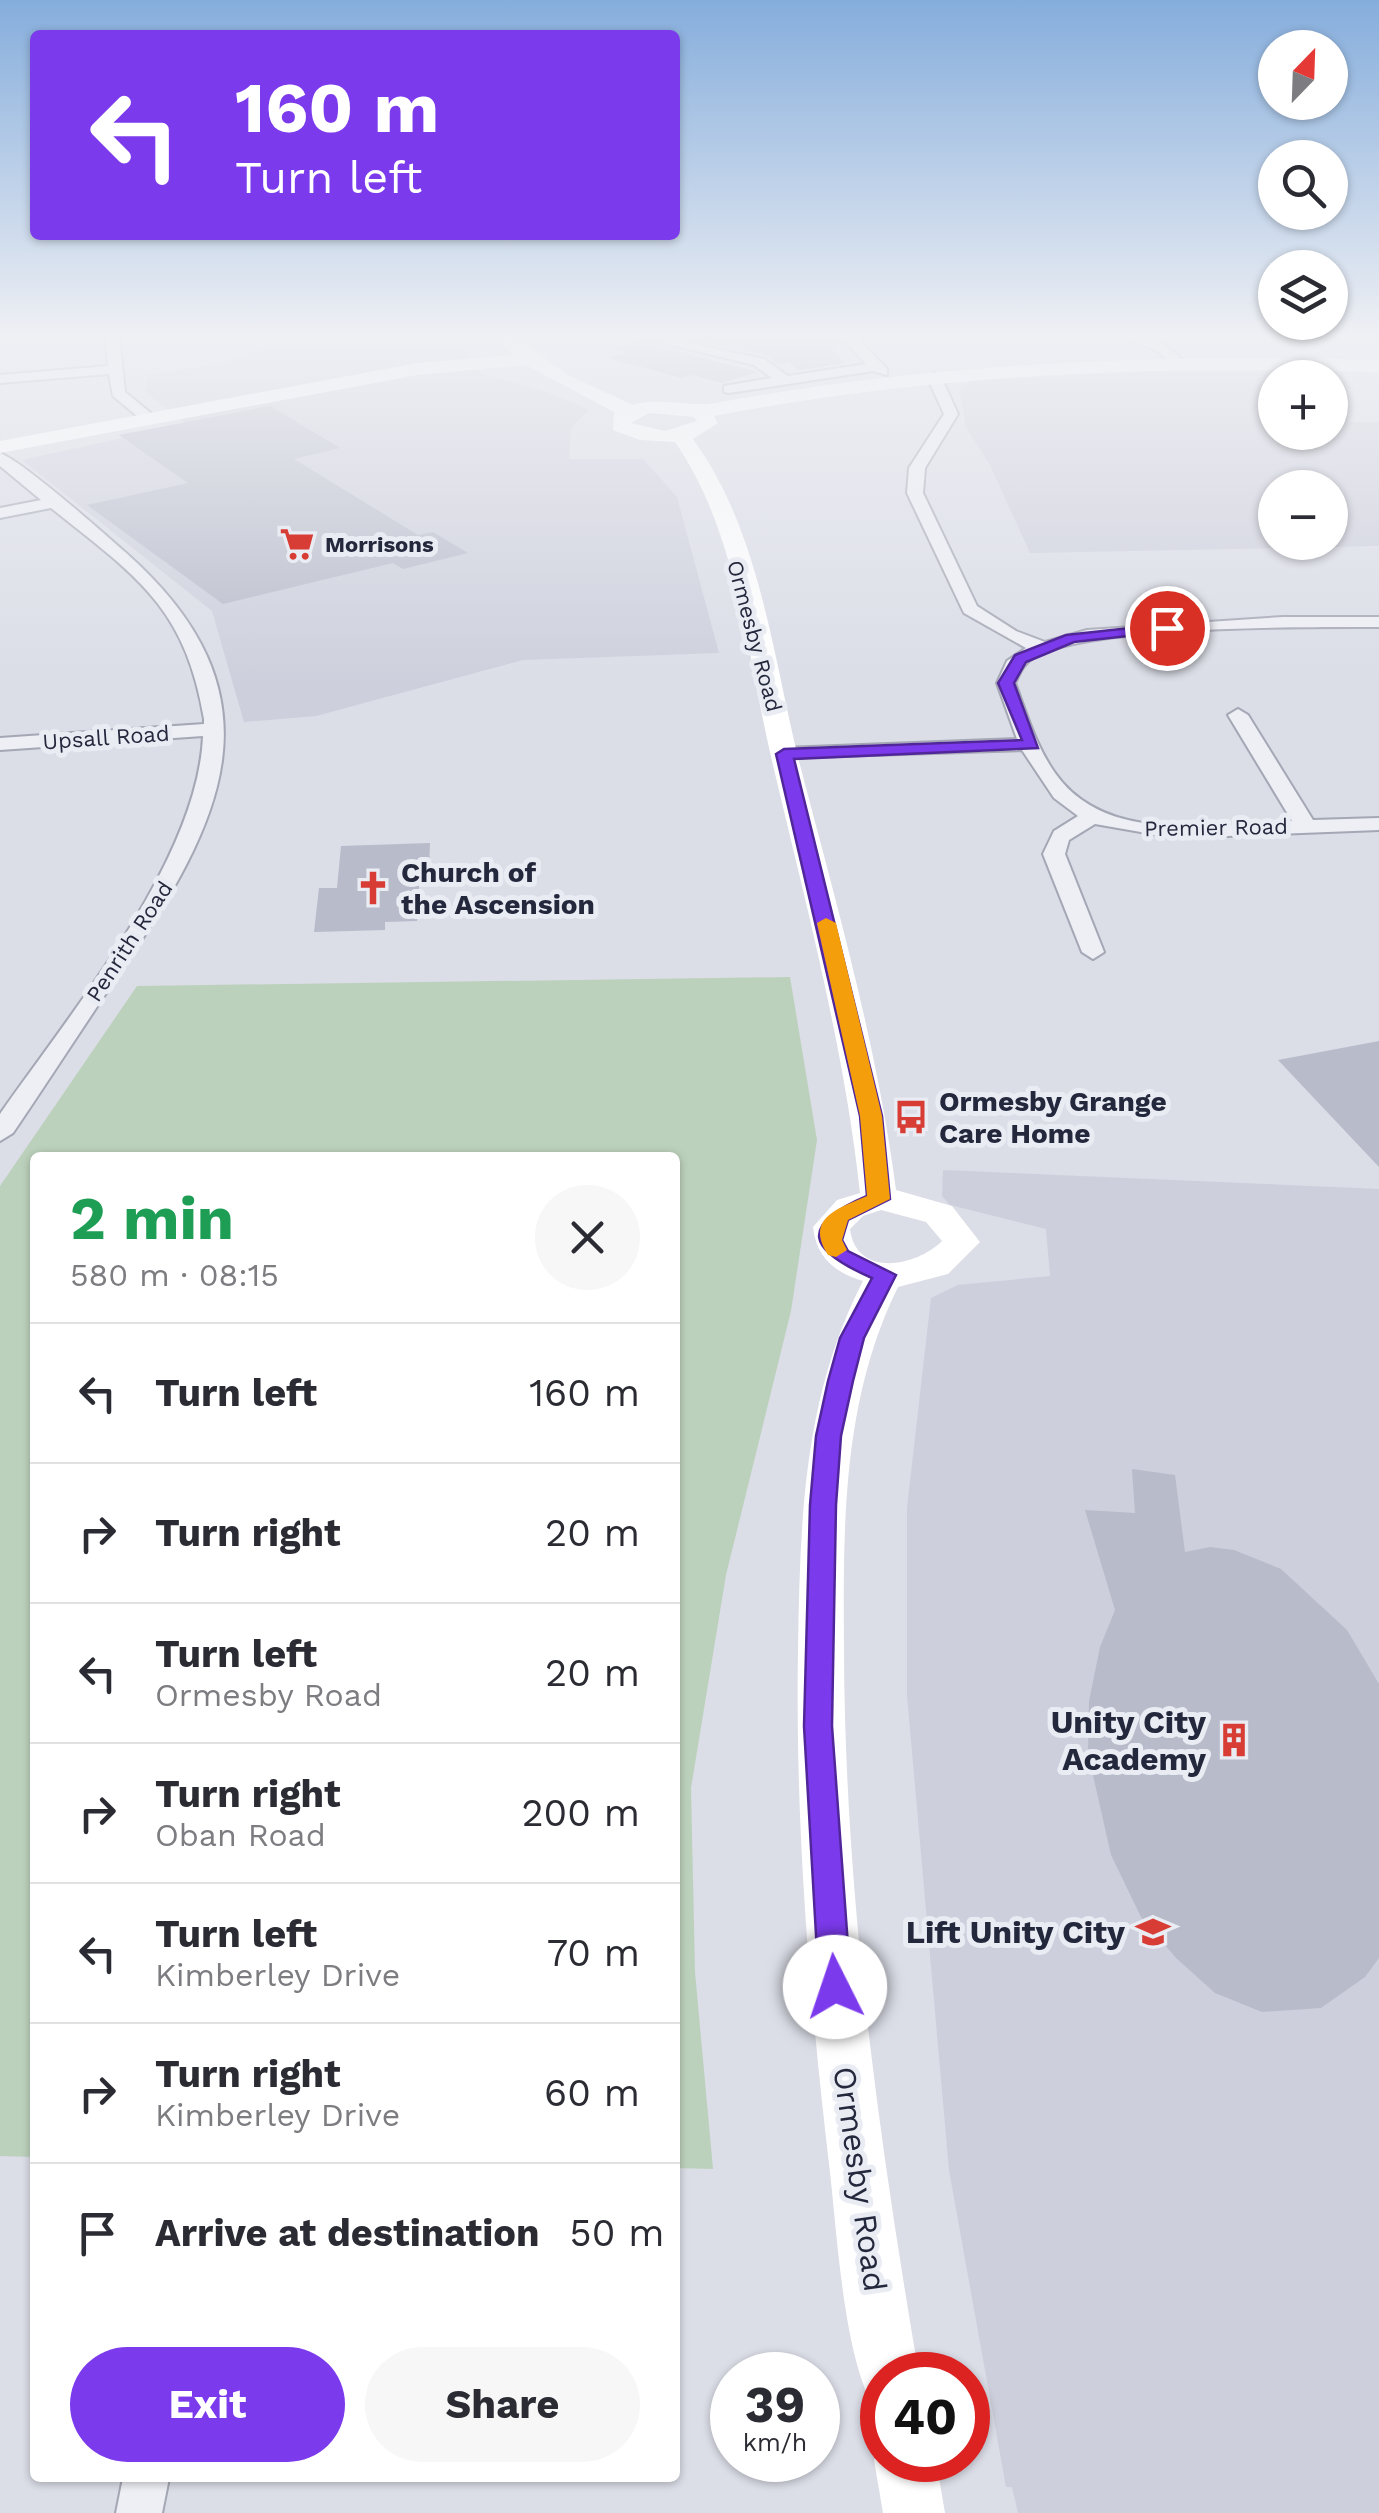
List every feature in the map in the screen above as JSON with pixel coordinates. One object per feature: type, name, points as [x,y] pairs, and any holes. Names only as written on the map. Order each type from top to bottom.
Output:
[{"type":"street","name":"Ormesby Road","points":[[695,451],[718,501],[770,676],[784,754],[871,1116],[879,1199]]},
{"type":"street","points":[[928,451],[917,468],[915,493],[970,609],[1010,636],[1042,647]]},
{"type":"street","name":"Penrith Road","points":[[0,458],[133,571],[178,616],[202,666],[212,698],[213,729],[212,765],[204,804],[167,887],[0,1133]]},
{"type":"street","points":[[0,513],[52,503]]},
{"type":"street","points":[[1094,952],[1054,854],[1055,843],[1063,833],[1090,818],[1060,796],[1032,744],[1006,683],[1014,665],[1042,647],[1072,638],[1142,630],[1379,622]]},
{"type":"street","points":[[1238,715],[1306,826]]},
{"type":"street","name":"Upsall Road","points":[[0,744],[213,729]]},
{"type":"street","points":[[784,754],[1032,744]]},
{"type":"street","name":"Premier Road","points":[[1090,818],[1160,832],[1379,824]]},
{"type":"street","points":[[879,1199],[906,1201],[938,1213],[957,1229],[961,1242],[947,1258],[922,1272],[884,1275],[840,1256],[830,1240],[831,1227],[840,1215],[879,1199]]},
{"type":"street","name":"Ormesby Road","points":[[884,1275],[852,1338],[828,1436],[818,1726],[835,1987],[859,2192],[886,2352]]},
{"type":"street","points":[[139,2513],[145,2482]]},
{"type":"street","points":[[909,2482],[914,2513]]},
{"type":"shaded area","points":[[62,451],[569,451],[569,459],[643,459],[677,497],[719,653],[523,660],[316,716],[244,722],[212,611],[22,460]]},
{"type":"shaded area","points":[[981,451],[1379,451],[1379,546],[1348,547],[1348,470],[1258,470],[1258,548],[1030,553]]},
{"type":"shaded area","name":"Lift Unity City","points":[[943,1170],[1379,1189],[1379,2513],[1018,2513],[1012,2487],[1006,2487],[990,2398],[990,2352],[982,2352],[949,2170],[907,1695],[907,1508],[931,1298],[958,1285],[1050,1276],[1046,1229],[950,1205],[942,1196]]},
{"type":"green space","points":[[790,977],[817,1140],[791,1311],[726,1575],[691,1788],[695,1972],[713,2169],[680,2168],[680,1152],[30,1152],[30,2157],[0,2156],[0,1186],[137,986]]},
{"type":"building","name":"Morrisons","points":[[142,451],[326,451],[294,459],[418,535],[433,532],[468,553],[403,569],[393,563],[223,604],[87,505],[188,483]]},
{"type":"building","name":"Church of the Ascension","points":[[430,843],[429,870],[420,871],[417,921],[385,922],[385,930],[314,932],[319,888],[337,888],[341,846]]},
{"type":"building","points":[[1379,1041],[1379,1167],[1278,1060]]},
{"type":"building","name":"Unity City Academy","points":[[1132,1469],[1175,1475],[1185,1552],[1210,1547],[1234,1550],[1281,1569],[1347,1630],[1379,1684],[1379,1958],[1365,1977],[1321,2008],[1262,2012],[1215,1993],[1176,1958],[1141,1917],[1111,1855],[1088,1753],[1089,1701],[1100,1647],[1115,1610],[1085,1510],[1135,1513]]},
{"type":"slow traffic","points":[[826,923],[871,1116],[879,1199],[840,1215],[831,1227],[830,1240],[836,1250]]},
{"type":"place","name":"Morrisons","points":[[297,544]]},
{"type":"place","name":"Church of the Ascension","points":[[373,888]]},
{"type":"place","name":"Ormesby Grange Care Home","points":[[911,1117]]},
{"type":"place","name":"Unity City Academy","points":[[1234,1740]]},
{"type":"place","name":"Lift Unity City","points":[[1153,1932]]},
{"type":"route","points":[[835,1987],[818,1726],[823,1505],[828,1436],[840,1381],[852,1338],[884,1275],[864,1270],[840,1256],[830,1240],[831,1227],[840,1215],[879,1199],[871,1116],[784,754],[1032,744],[1006,683],[1020,659],[1072,638],[1167,628]]}]
